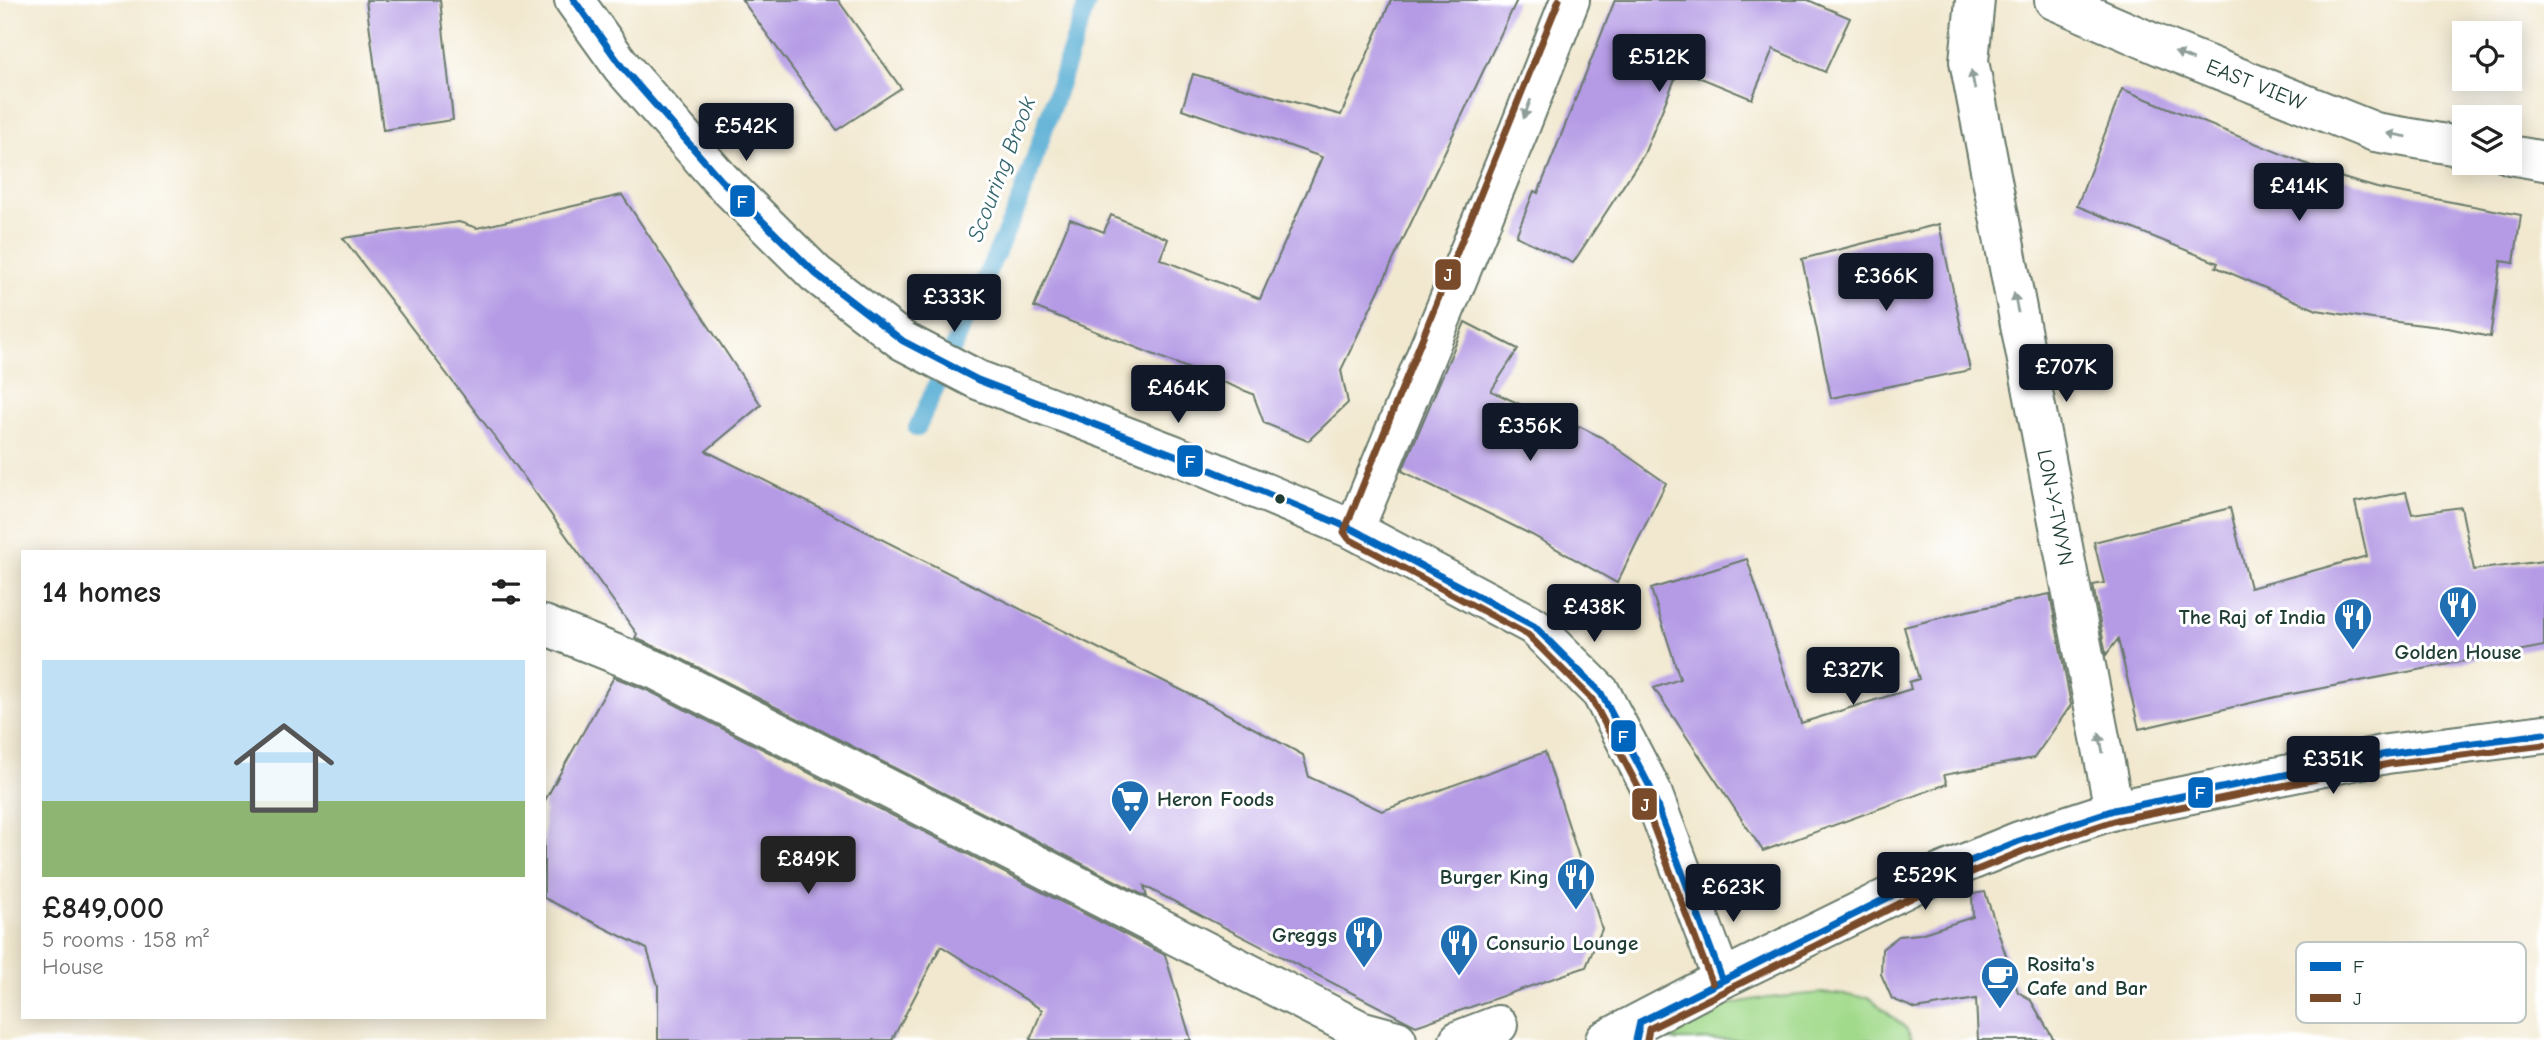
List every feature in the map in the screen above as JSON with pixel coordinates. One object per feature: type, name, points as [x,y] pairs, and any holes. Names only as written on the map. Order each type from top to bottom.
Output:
[{"type":"street","points":[[574,0],[622,67],[721,180],[816,274],[903,341],[978,380],[1175,455],[1354,530],[1534,626],[1601,693],[1650,787],[1721,979]]},
{"type":"street","points":[[1354,530],[1514,143],[1570,0]]},
{"type":"street","name":"LON-Y-TWYN","points":[[1975,0],[1969,61],[2114,810]]},
{"type":"street","name":"EAST VIEW","points":[[2054,0],[2165,48],[2375,132],[2452,145]]},
{"type":"street","points":[[2522,157],[2544,160]]},
{"type":"street","points":[[546,626],[659,671],[1360,1030],[1397,1040]]},
{"type":"street","points":[[1605,1040],[1638,1031],[1721,979],[1917,883],[2019,841],[2114,810],[2388,754],[2544,734]]},
{"type":"street","points":[[1459,1040],[1498,1025]]},
{"type":"green space","points":[[1822,993],[1868,997],[1906,1028],[1913,1040],[1670,1040],[1717,1007],[1757,999]]},
{"type":"building","points":[[366,0],[440,0],[453,120],[383,130]]},
{"type":"building","points":[[742,0],[838,0],[901,88],[837,130]]},
{"type":"building","points":[[1391,0],[1517,0],[1341,370],[1348,403],[1308,441],[1264,423],[1253,394],[1034,307],[1070,219],[1104,232],[1111,215],[1168,239],[1160,259],[1260,299],[1322,157],[1182,109],[1193,74],[1341,115]]},
{"type":"building","points":[[1615,0],[1808,0],[1850,18],[1825,72],[1773,49],[1752,99],[1679,69],[1644,154],[1573,263],[1516,236],[1534,191],[1538,193]]},
{"type":"building","points":[[2122,89],[2336,176],[2377,188],[2521,215],[2514,263],[2501,261],[2490,337],[2448,328],[2317,310],[2216,267],[2218,263],[2077,206]]},
{"type":"building","points":[[622,195],[761,405],[706,451],[1211,705],[1303,755],[1309,777],[1382,811],[1545,752],[1602,929],[1586,967],[1416,1026],[1144,886],[1147,897],[668,652],[635,638],[637,634],[501,445],[343,238],[459,222],[477,228]]},
{"type":"building","points":[[1939,224],[1970,370],[1831,398],[1802,259]]},
{"type":"building","points":[[1465,322],[1518,349],[1491,391],[1577,430],[1579,426],[1601,437],[1666,483],[1617,583],[1532,535],[1402,471]]},
{"type":"building","points":[[2406,492],[2412,514],[2461,507],[2474,570],[2544,561],[2544,646],[2276,697],[2139,729],[2118,639],[2106,655],[2093,585],[2104,583],[2094,542],[2230,508],[2250,588],[2367,556],[2355,502]]},
{"type":"building","points":[[1747,559],[1801,723],[1911,689],[1909,682],[1919,679],[1904,627],[2050,594],[2071,705],[2034,758],[1944,775],[1947,784],[1763,851],[1654,688],[1680,679],[1651,589]]},
{"type":"building","points":[[614,677],[649,691],[1165,955],[1191,1040],[1030,1040],[1042,1010],[941,946],[892,1040],[658,1040],[658,986],[647,949],[546,899],[546,798]]},
{"type":"building","points":[[1985,892],[2018,992],[2030,999],[2054,1040],[1978,1040],[1976,999],[1916,1009],[1892,999],[1881,974],[1882,949],[1899,936],[1920,934],[1973,917],[1972,894]]},
{"type":"waterway","name":"Scouring Brook","points":[[917,428],[1020,201],[1088,0]]},
{"type":"transit line","name":"F","points":[[574,0],[622,67],[721,180],[816,274],[903,341],[978,380],[1175,455],[1354,530],[1534,626],[1601,693],[1650,787],[1722,979]]},
{"type":"transit line","name":"J","points":[[1559,0],[1344,532],[1349,539],[1528,635],[1592,699],[1640,791],[1712,983]]},
{"type":"transit line","name":"F","points":[[1636,1040],[1640,1022],[1917,883],[2019,841],[2114,810],[2387,754],[2544,734]]},
{"type":"transit line","name":"J","points":[[1647,1040],[1649,1029],[1921,893],[2023,851],[2117,820],[2389,764],[2544,745]]},
{"type":"place","name":"Golden House","points":[[2458,639]]},
{"type":"place","name":"The Raj of India","points":[[2353,651]]},
{"type":"place","name":"Heron Foods","points":[[1130,833]]},
{"type":"place","name":"Burger King","points":[[1576,911]]},
{"type":"place","name":"Greggs","points":[[1364,969]]},
{"type":"place","name":"Consurio Lounge","points":[[1459,977]]},
{"type":"place","name":"Rosita's Cafe and Bar","points":[[2000,1010]]}]
